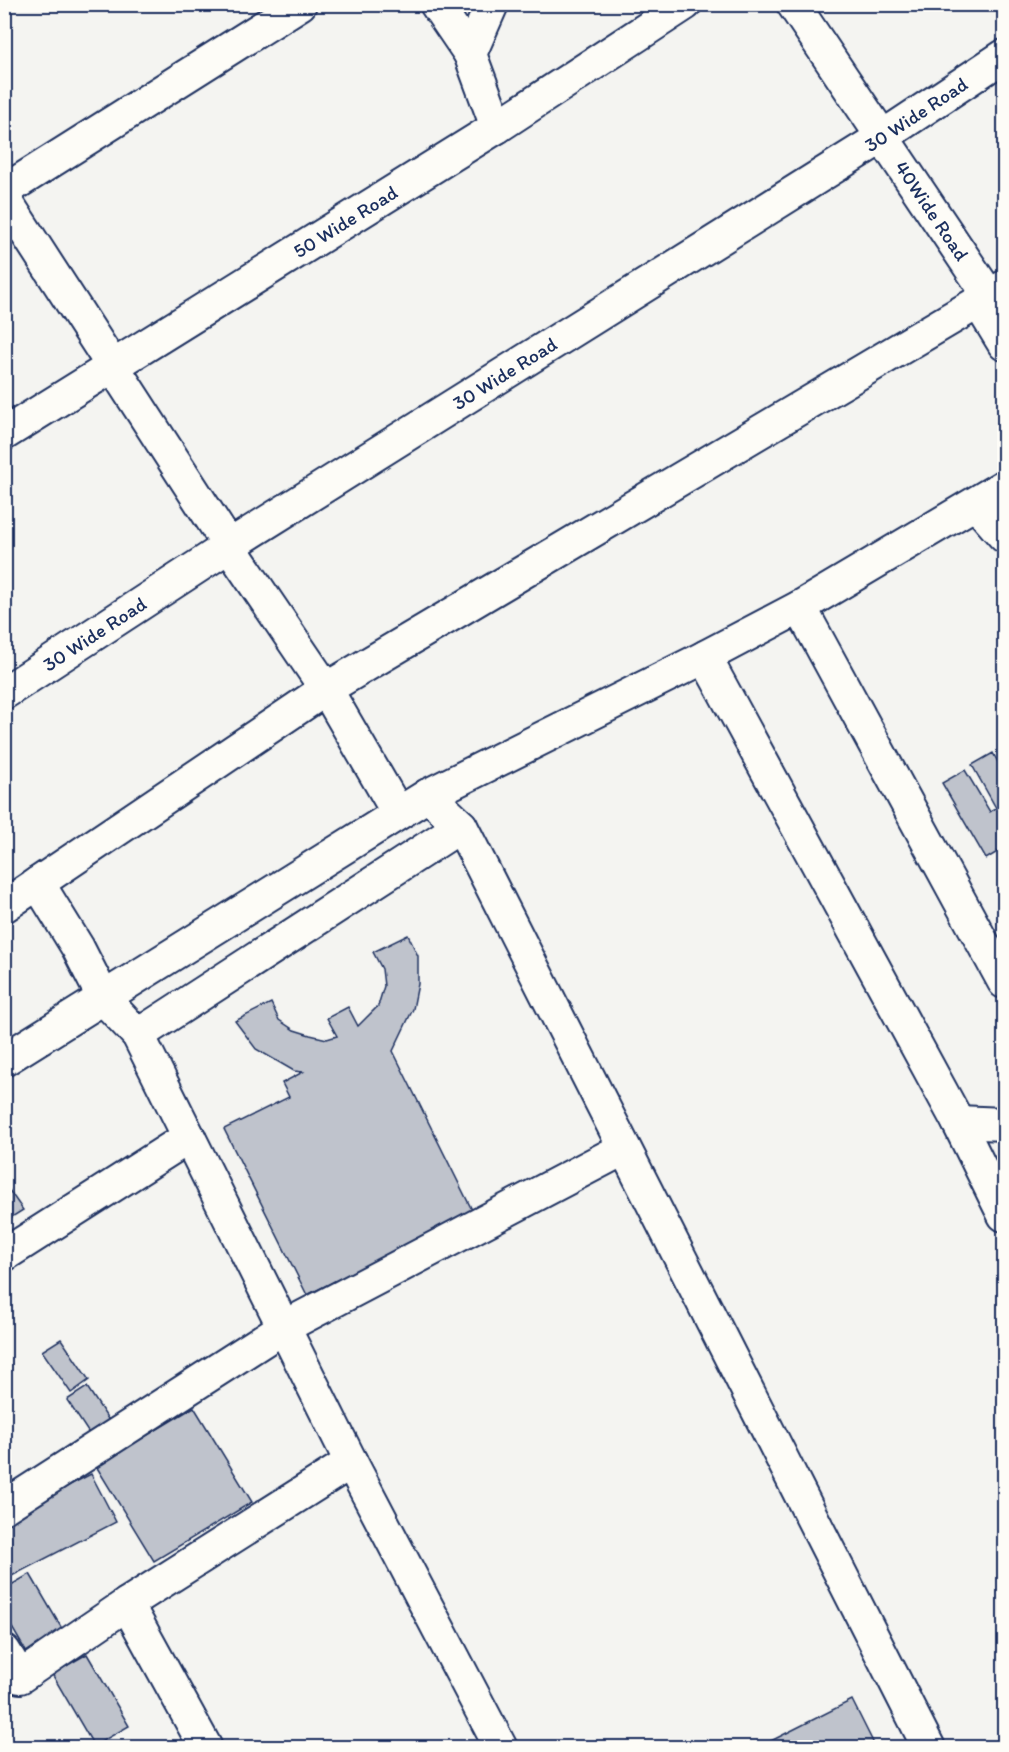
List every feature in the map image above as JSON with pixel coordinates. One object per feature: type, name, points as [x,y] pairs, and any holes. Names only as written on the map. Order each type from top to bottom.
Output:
[{"type":"street","points":[[4,191],[300,4]]},
{"type":"street","points":[[436,4],[470,54],[496,127]]},
{"type":"street","points":[[470,54],[492,4]]},
{"type":"street","name":"50 Wide Road","points":[[4,434],[496,127],[685,4]]},
{"type":"street","name":"40Wide Road","points":[[793,4],[991,296],[1005,344]]},
{"type":"street","name":"30 Wide Road","points":[[4,693],[229,546],[882,137],[1005,56]]},
{"type":"street","points":[[4,198],[229,546],[326,689],[398,813]]},
{"type":"street","points":[[4,906],[326,689],[991,296]]},
{"type":"street","points":[[4,1060],[428,795],[800,607],[1005,486]]},
{"type":"street","points":[[976,504],[1005,537]]},
{"type":"street","points":[[800,607],[1005,981]]},
{"type":"street","points":[[705,657],[958,1122],[1005,1215]]},
{"type":"street","points":[[428,795],[461,826],[623,1149],[930,1748]]},
{"type":"street","points":[[138,1035],[461,826]]},
{"type":"street","points":[[38,883],[78,948],[104,999],[138,1035],[495,1745]]},
{"type":"street","points":[[958,1122],[1005,1124]]},
{"type":"street","points":[[4,1255],[189,1137]]},
{"type":"street","points":[[4,1507],[284,1327],[623,1149]]},
{"type":"street","points":[[12,1664],[127,1604],[351,1462]]},
{"type":"street","points":[[127,1604],[206,1748]]},
{"type":"building","points":[[993,753],[1004,773],[1004,848],[986,859],[942,783],[965,770],[990,812],[996,808],[972,765]]},
{"type":"building","points":[[408,935],[418,956],[418,984],[413,1009],[393,1051],[473,1212],[307,1295],[224,1129],[289,1097],[282,1083],[303,1072],[294,1071],[256,1049],[235,1021],[271,1003],[279,1020],[294,1030],[310,1035],[327,1039],[337,1036],[327,1018],[348,1007],[358,1026],[378,1006],[384,986],[382,969],[373,952]]},
{"type":"building","points":[[4,1183],[23,1210],[4,1222]]},
{"type":"building","points":[[61,1339],[89,1380],[71,1393],[42,1351]]},
{"type":"building","points":[[87,1387],[110,1422],[90,1435],[67,1400]]},
{"type":"building","points":[[194,1407],[252,1502],[154,1561],[96,1466]]},
{"type":"building","points":[[91,1474],[116,1522],[4,1580],[4,1519]]},
{"type":"building","points":[[30,1574],[68,1639],[31,1660],[4,1614],[4,1589]]},
{"type":"building","points":[[87,1654],[129,1726],[94,1746],[52,1674]]},
{"type":"building","points":[[852,1700],[876,1748],[757,1748]]}]
